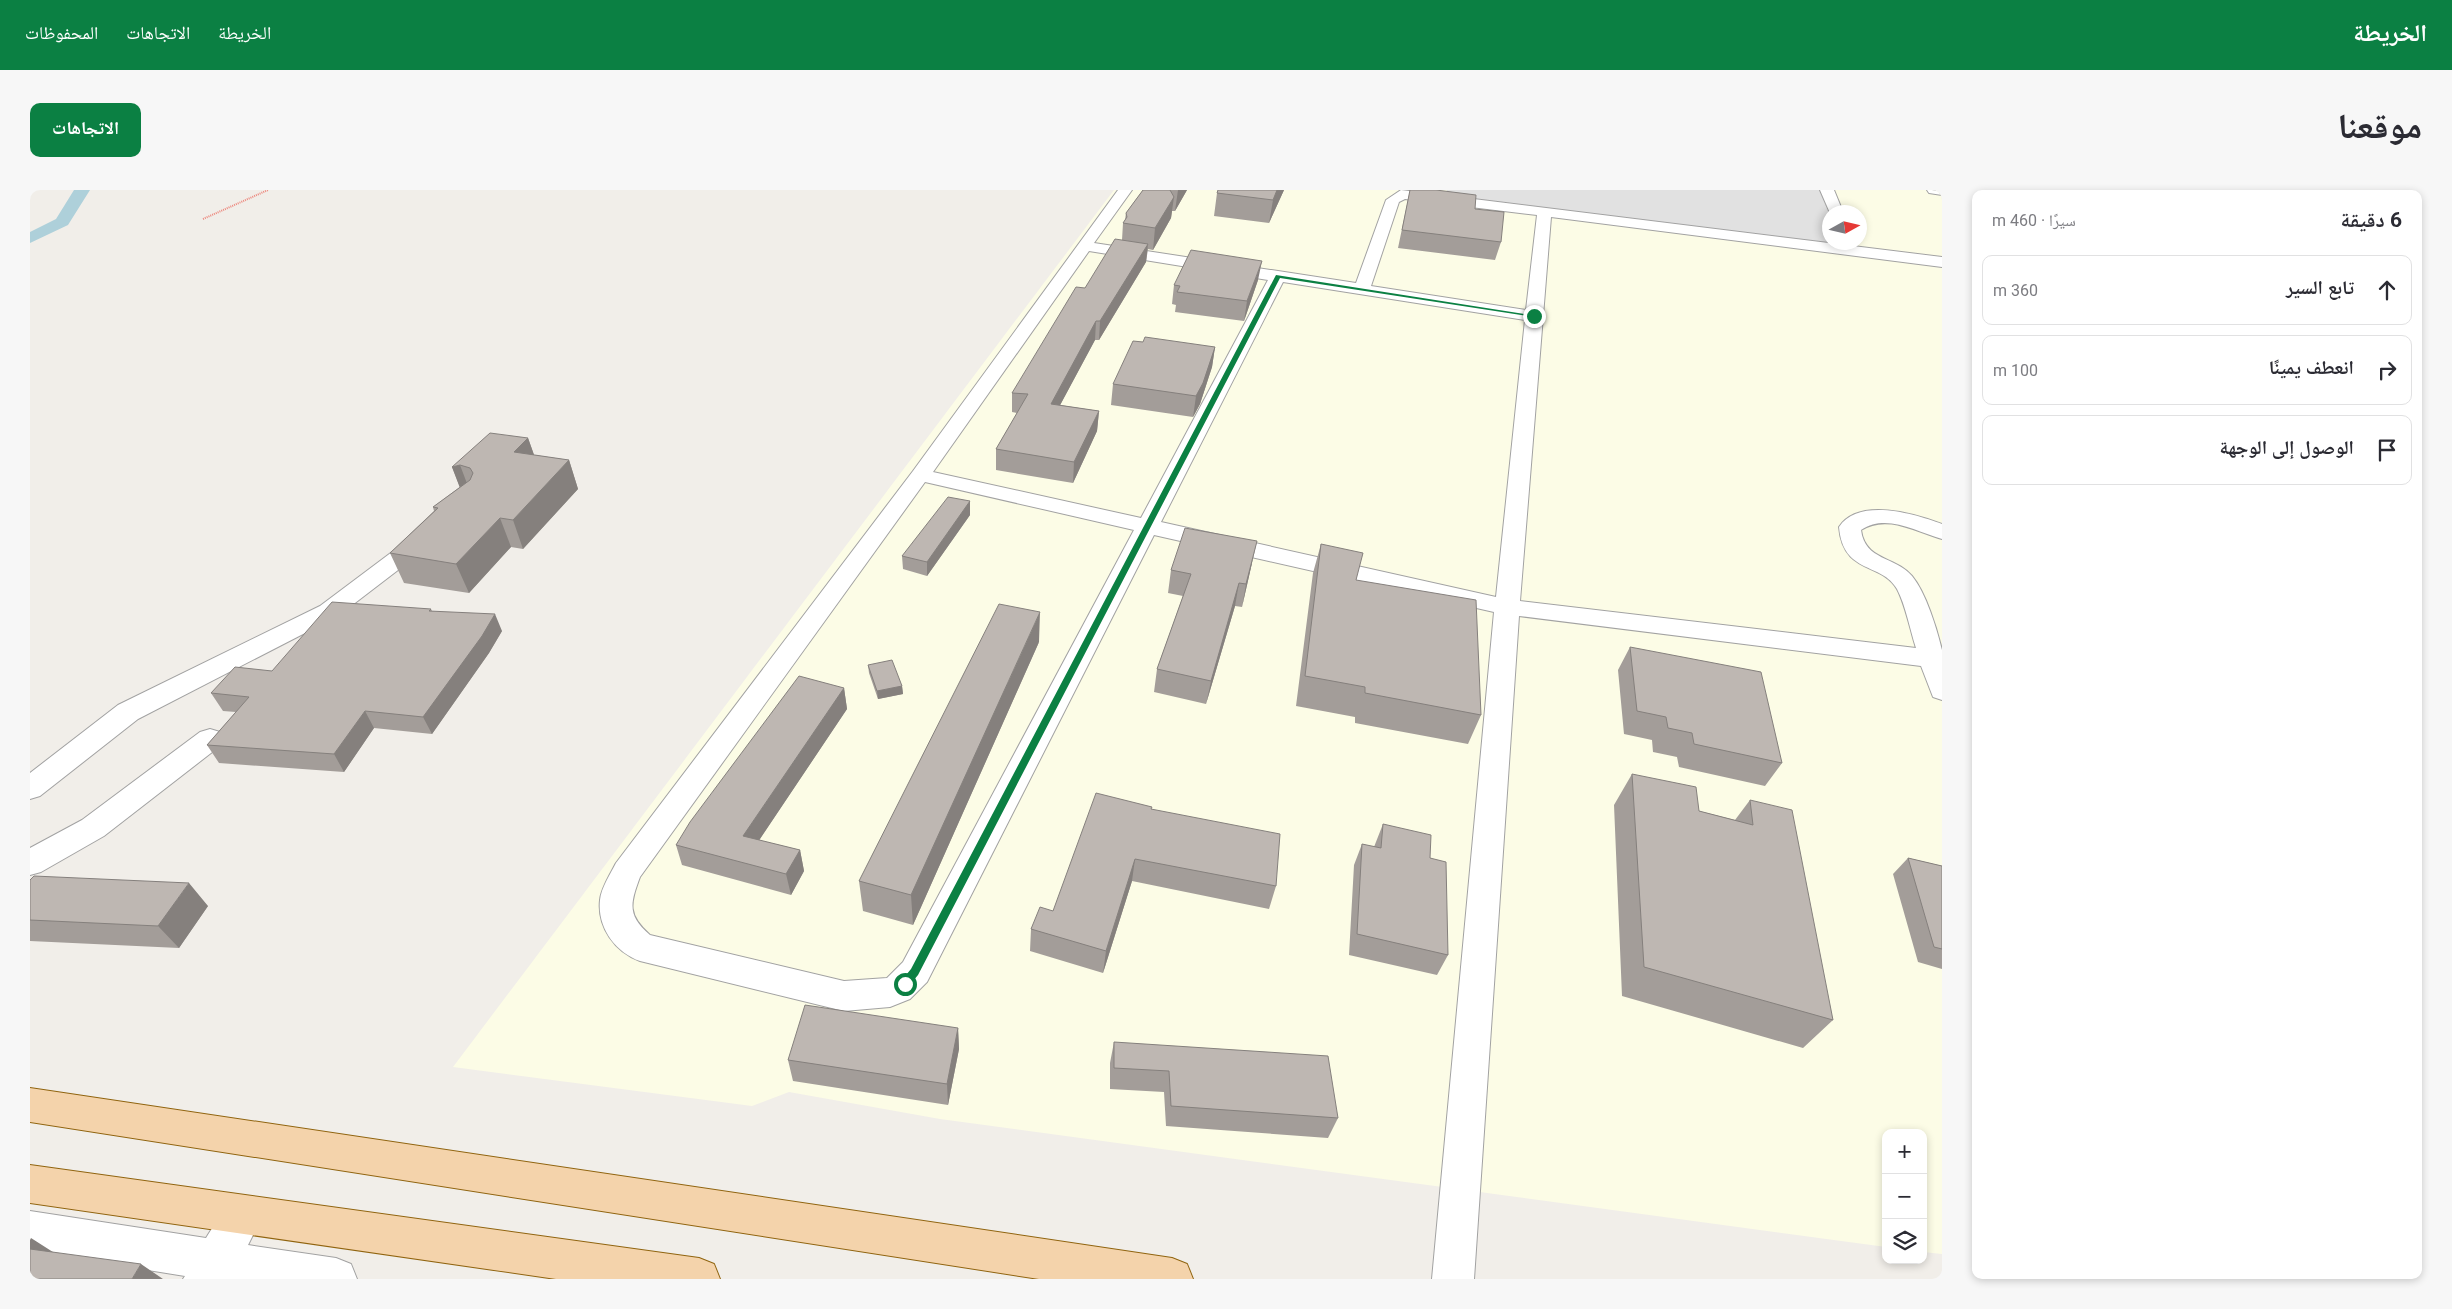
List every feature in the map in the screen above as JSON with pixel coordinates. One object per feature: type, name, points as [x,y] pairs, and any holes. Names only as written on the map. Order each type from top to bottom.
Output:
[{"type":"main road","points":[[30,1105],[1172,1279]]},
{"type":"main road","points":[[30,1184],[699,1279]]},
{"type":"street","points":[[1125,190],[920,475],[627,872],[616,899],[620,928],[640,947],[844,996],[880,995],[898,989],[905,984],[914,972],[1278,276]]},
{"type":"street","points":[[1827,190],[1833,205]]},
{"type":"street","points":[[1934,190],[1942,191]]},
{"type":"street","points":[[1362,289],[1395,197],[1402,194],[1440,194],[1544,213],[1822,244]]},
{"type":"street","points":[[1453,1279],[1507,607],[1544,213]]},
{"type":"street","points":[[1083,246],[1534,316]]},
{"type":"street","points":[[1867,250],[1942,262]]},
{"type":"street","points":[[920,475],[1507,607],[1937,659]]},
{"type":"street","points":[[1942,532],[1899,518],[1876,516],[1859,520],[1850,527],[1850,538],[1858,551],[1876,565],[1899,577],[1909,589],[1937,659],[1942,691]]},
{"type":"street","points":[[30,788],[128,712],[329,612],[441,526]]},
{"type":"street","points":[[30,863],[93,828],[210,739]]},
{"type":"street","points":[[209,1270],[244,1215]]},
{"type":"street","points":[[30,1231],[209,1270],[336,1279]]},
{"type":"path","points":[[203,219],[268,190]]},
{"type":"shaded area","points":[[1114,190],[1942,190],[1942,1254],[1927,1252],[1927,1129],[1882,1129],[1882,1246],[940,1119],[789,1092],[752,1106],[453,1067]]},
{"type":"shaded area","points":[[1447,190],[1820,190],[1826,205],[1822,205],[1822,243],[1445,197]]},
{"type":"building","points":[[1143,190],[1170,190],[1174,197],[1155,228],[1123,223],[1127,217],[1126,213]]},
{"type":"building","points":[[1218,190],[1277,190],[1273,200],[1217,193]]},
{"type":"building","points":[[1410,190],[1436,190],[1476,195],[1475,209],[1504,212],[1501,242],[1402,230]]},
{"type":"building","points":[[1115,239],[1148,244],[1100,321],[1096,321],[1051,404],[1099,411],[1074,462],[996,449],[1028,394],[1012,393],[1076,287],[1085,288]]},
{"type":"building","points":[[1191,250],[1262,261],[1247,301],[1177,292],[1180,286],[1174,285]]},
{"type":"building","points":[[1145,337],[1215,347],[1203,383],[1196,396],[1113,384],[1133,341],[1143,342]]},
{"type":"building","points":[[490,433],[528,438],[514,452],[569,460],[513,520],[500,518],[456,564],[390,553],[438,508],[433,507],[470,480],[473,473],[470,468],[460,465],[452,467]]},
{"type":"building","points":[[948,497],[970,501],[927,562],[902,556]]},
{"type":"building","points":[[1185,528],[1257,541],[1246,584],[1239,583],[1211,681],[1157,669],[1191,574],[1171,570]]},
{"type":"building","points":[[1321,544],[1363,553],[1356,580],[1476,600],[1481,715],[1365,693],[1365,687],[1305,676]]},
{"type":"building","points":[[332,602],[431,609],[429,611],[495,614],[482,636],[423,717],[365,711],[334,754],[207,745],[249,697],[211,693],[235,667],[272,671]]},
{"type":"building","points":[[999,604],[1040,612],[911,895],[859,881]]},
{"type":"building","points":[[1630,647],[1761,672],[1782,763],[1694,744],[1692,733],[1668,728],[1666,717],[1637,711]]},
{"type":"building","points":[[892,660],[902,686],[877,691],[868,665]]},
{"type":"building","points":[[799,676],[844,688],[743,836],[800,850],[786,874],[676,845],[690,822]]},
{"type":"building","points":[[1632,774],[1696,787],[1699,811],[1753,825],[1750,800],[1792,810],[1833,1020],[1644,967]]},
{"type":"building","points":[[1096,793],[1152,807],[1151,809],[1280,834],[1276,886],[1135,859],[1106,951],[1031,929],[1040,907],[1053,911]]},
{"type":"building","points":[[1383,824],[1431,835],[1430,858],[1446,862],[1448,955],[1357,934],[1362,844],[1381,848]]},
{"type":"building","points":[[1908,858],[1942,866],[1942,949],[1934,947]]},
{"type":"building","points":[[34,876],[189,883],[158,926],[30,920],[30,880]]},
{"type":"building","points":[[805,1005],[958,1028],[947,1084],[788,1060]]},
{"type":"building","points":[[1114,1042],[1328,1056],[1338,1118],[1171,1106],[1169,1071],[1114,1068]]},
{"type":"building","points":[[30,1249],[141,1264],[132,1279],[30,1279]]},
{"type":"waterway","points":[[30,238],[62,222],[82,190]]},
{"type":"route","points":[[905,984],[914,972],[1278,276],[1534,316]]}]
